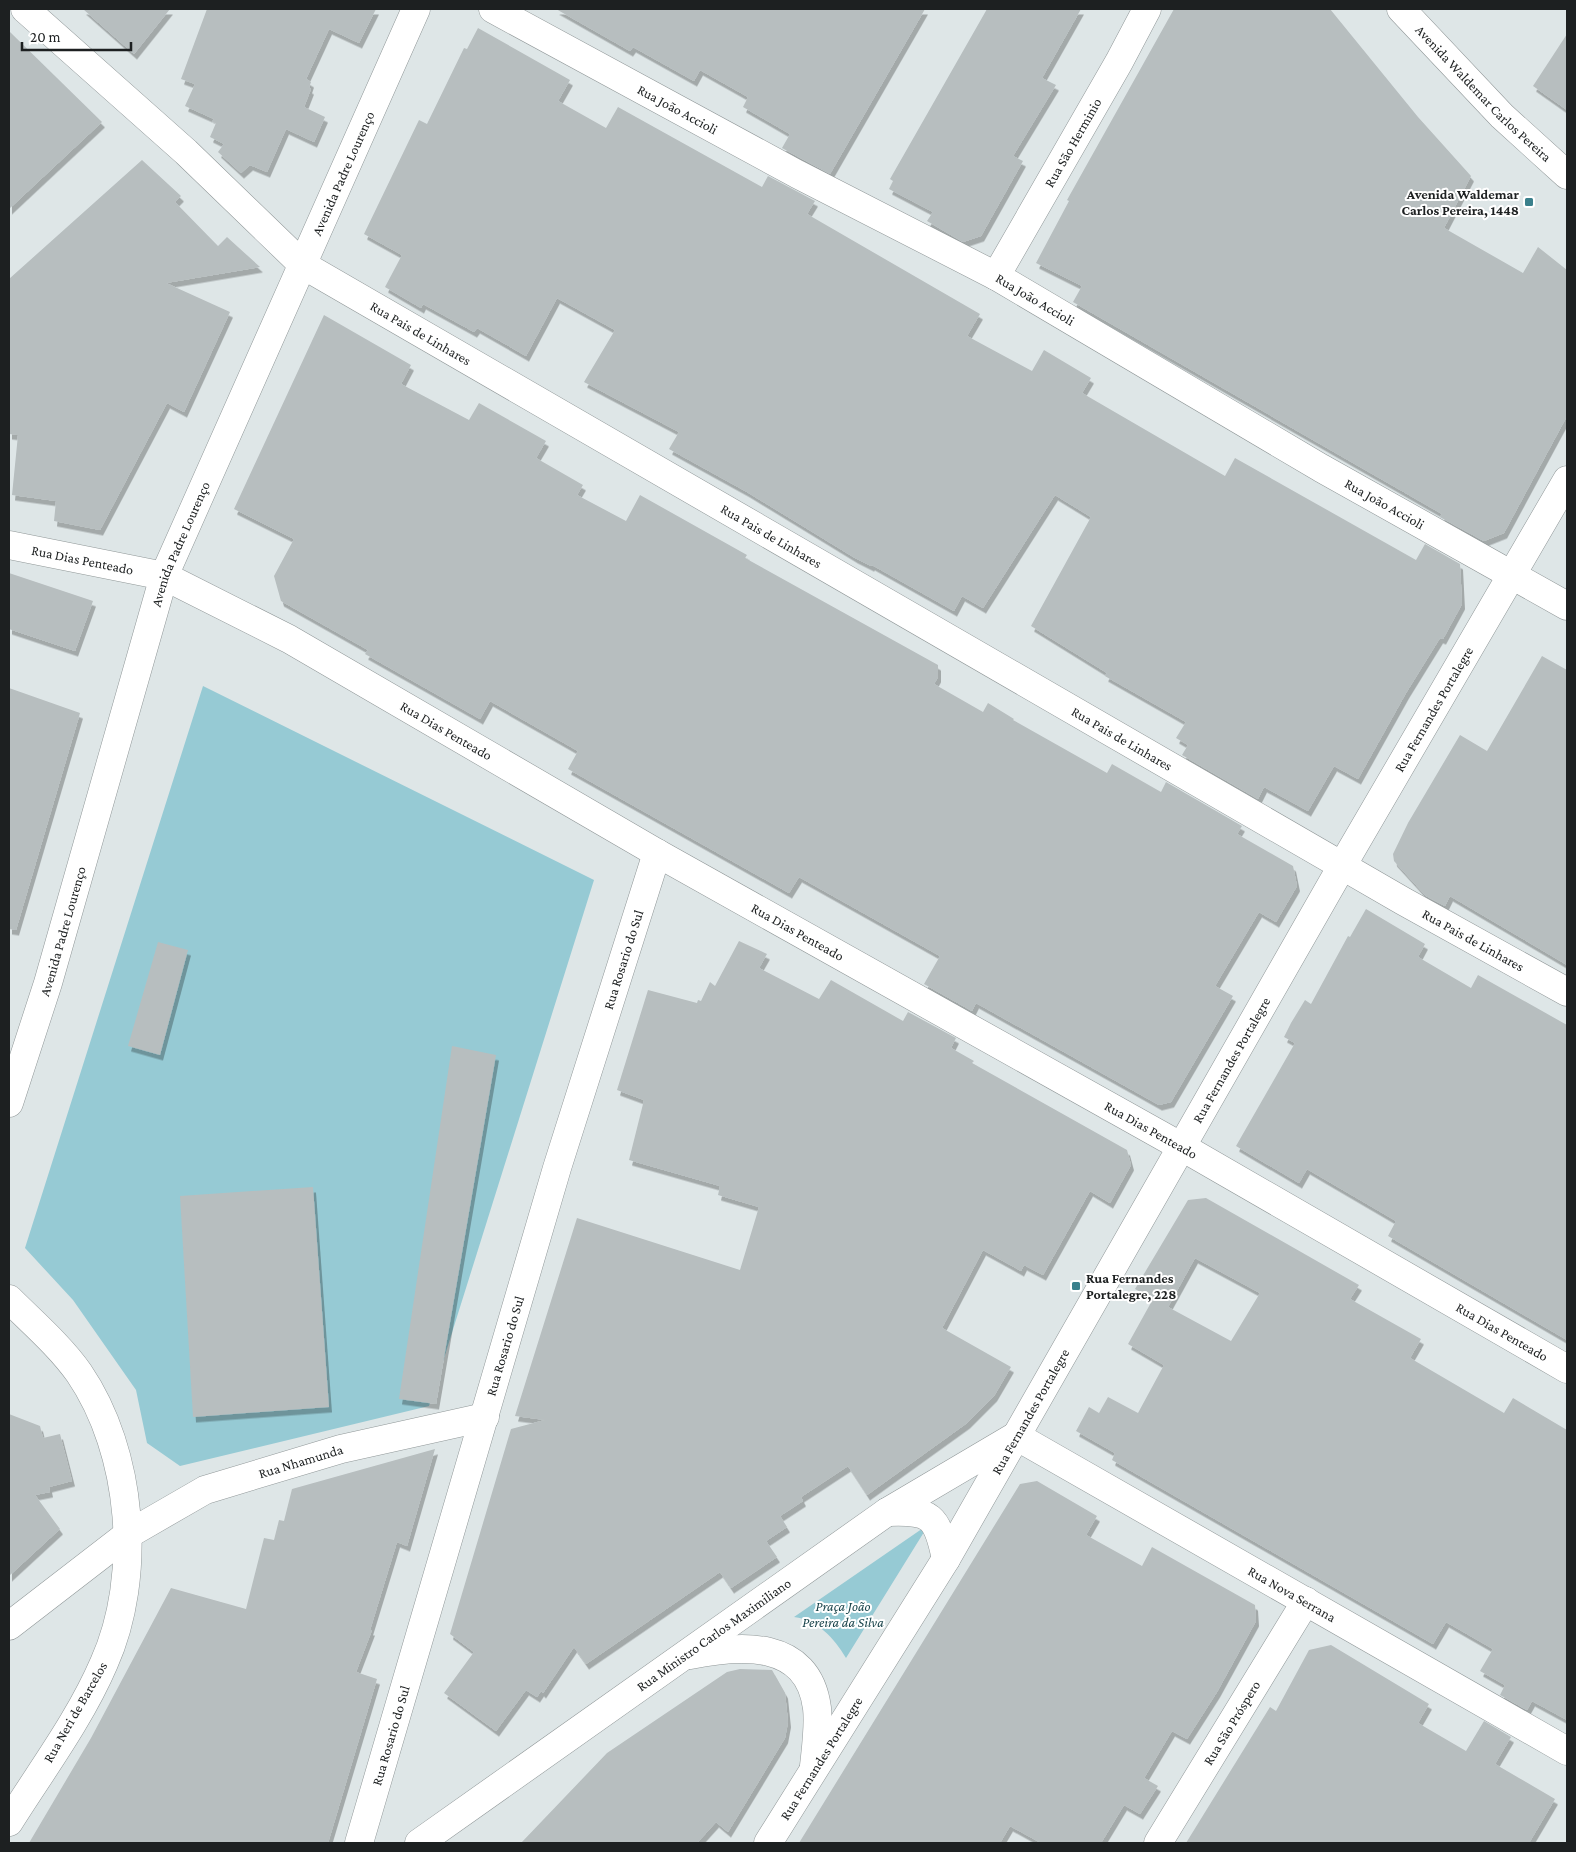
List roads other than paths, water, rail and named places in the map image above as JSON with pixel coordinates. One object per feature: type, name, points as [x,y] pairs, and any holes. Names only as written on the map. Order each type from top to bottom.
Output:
[{"type":"street","name":"Rua Pais de Linhares","points":[[25,9],[186,152],[302,265],[1342,866],[1476,943],[1567,992]]},
{"type":"street","name":"Avenida Padre Lourenço","points":[[9,1103],[48,983],[164,576],[416,9]]},
{"type":"street","name":"Rua João Accioli","points":[[493,9],[797,174],[996,276],[1321,468],[1567,606]]},
{"type":"street","name":"Rua São Herminio","points":[[996,276],[1119,62],[1147,9]]},
{"type":"street","name":"Avenida Waldemar Carlos Pereira","points":[[1401,9],[1502,116],[1567,175]]},
{"type":"street","name":"Rua Fernandes Portalegre","points":[[768,1843],[946,1559],[1342,866],[1514,575],[1567,480]]},
{"type":"street","name":"Rua Dias Penteado","points":[[9,545],[164,576],[289,640],[657,852],[1182,1147],[1567,1369]]},
{"type":"street","name":"Rua Rosario do Sul","points":[[359,1843],[560,1159],[657,852]]},
{"type":"street","points":[[9,1299],[78,1372],[106,1422],[126,1503],[127,1535]]},
{"type":"street","name":"Rua Nhamunda","points":[[9,1626],[127,1535],[205,1490],[342,1449],[485,1417]]},
{"type":"street","name":"Rua Ministro Carlos Maximiliano","points":[[419,1843],[887,1512],[1016,1436]]},
{"type":"street","name":"Rua Nova Serrana","points":[[1016,1436],[1567,1751]]},
{"type":"street","points":[[887,1512],[910,1512],[927,1516],[936,1523],[946,1559]]},
{"type":"street","name":"Rua Neri de Barcelos","points":[[9,1822],[71,1724],[104,1663],[119,1617],[127,1564],[127,1535]]},
{"type":"street","name":"Rua São Próspero","points":[[1158,1843],[1306,1602]]},
{"type":"street","points":[[681,1656],[735,1647],[771,1651],[786,1658],[807,1679],[817,1708],[814,1769]]},
{"type":"place","name":"Avenida Waldemar Carlos Pereira, 1448","points":[[1529,202]]},
{"type":"place","name":"Rua Fernandes Portalegre, 228","points":[[1076,1286]]},
{"type":"park label","name":"Praça João Pereira da Silva","points":[[843,1614]]}]
